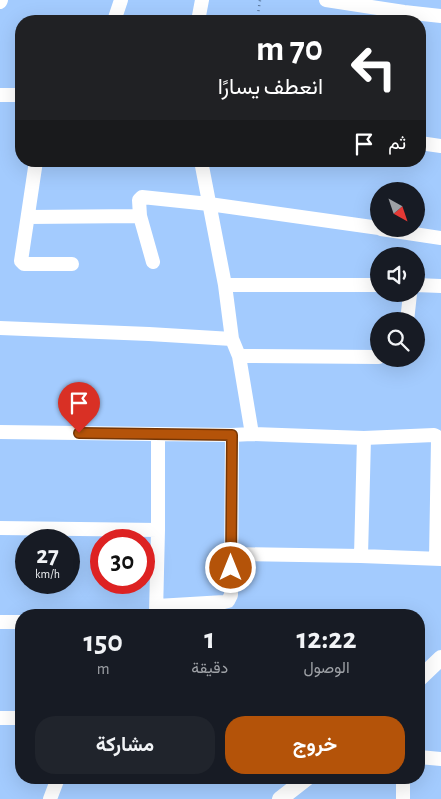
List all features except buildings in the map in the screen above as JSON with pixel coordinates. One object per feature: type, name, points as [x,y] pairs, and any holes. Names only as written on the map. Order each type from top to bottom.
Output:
[{"type":"street","points":[[116,15],[122,0]]},
{"type":"street","points":[[199,15],[202,0]]},
{"type":"street","points":[[326,0],[406,6],[441,16]]},
{"type":"street","points":[[0,95],[15,95]]},
{"type":"street","points":[[426,144],[441,146]]},
{"type":"street","points":[[35,167],[22,261],[24,264],[72,264]]},
{"type":"street","points":[[202,167],[225,284],[232,339],[238,356],[252,434]]},
{"type":"street","points":[[153,262],[140,216],[139,200],[142,197],[209,204],[370,228]]},
{"type":"street","points":[[28,217],[140,216]]},
{"type":"street","points":[[425,236],[441,238]]},
{"type":"street","points":[[225,284],[370,285]]},
{"type":"street","points":[[425,285],[441,286]]},
{"type":"street","points":[[0,328],[232,339]]},
{"type":"street","points":[[238,356],[370,357]]},
{"type":"street","points":[[0,432],[252,434],[364,438],[439,436],[438,559],[231,554]]},
{"type":"street","points":[[156,609],[158,434]]},
{"type":"street","points":[[164,609],[228,601],[231,595],[232,435]]},
{"type":"street","points":[[362,556],[364,438]]},
{"type":"street","points":[[0,528],[158,530]]},
{"type":"street","points":[[0,622],[15,622]]},
{"type":"street","points":[[425,673],[441,658]]},
{"type":"street","points":[[0,718],[15,718]]},
{"type":"street","points":[[425,758],[441,759]]},
{"type":"street","points":[[50,799],[56,784]]},
{"type":"street","points":[[280,799],[299,784]]},
{"type":"street","points":[[403,784],[403,799]]},
{"type":"path","points":[[258,15],[260,0]]},
{"type":"route","points":[[79,433],[232,435],[231,568]]}]
